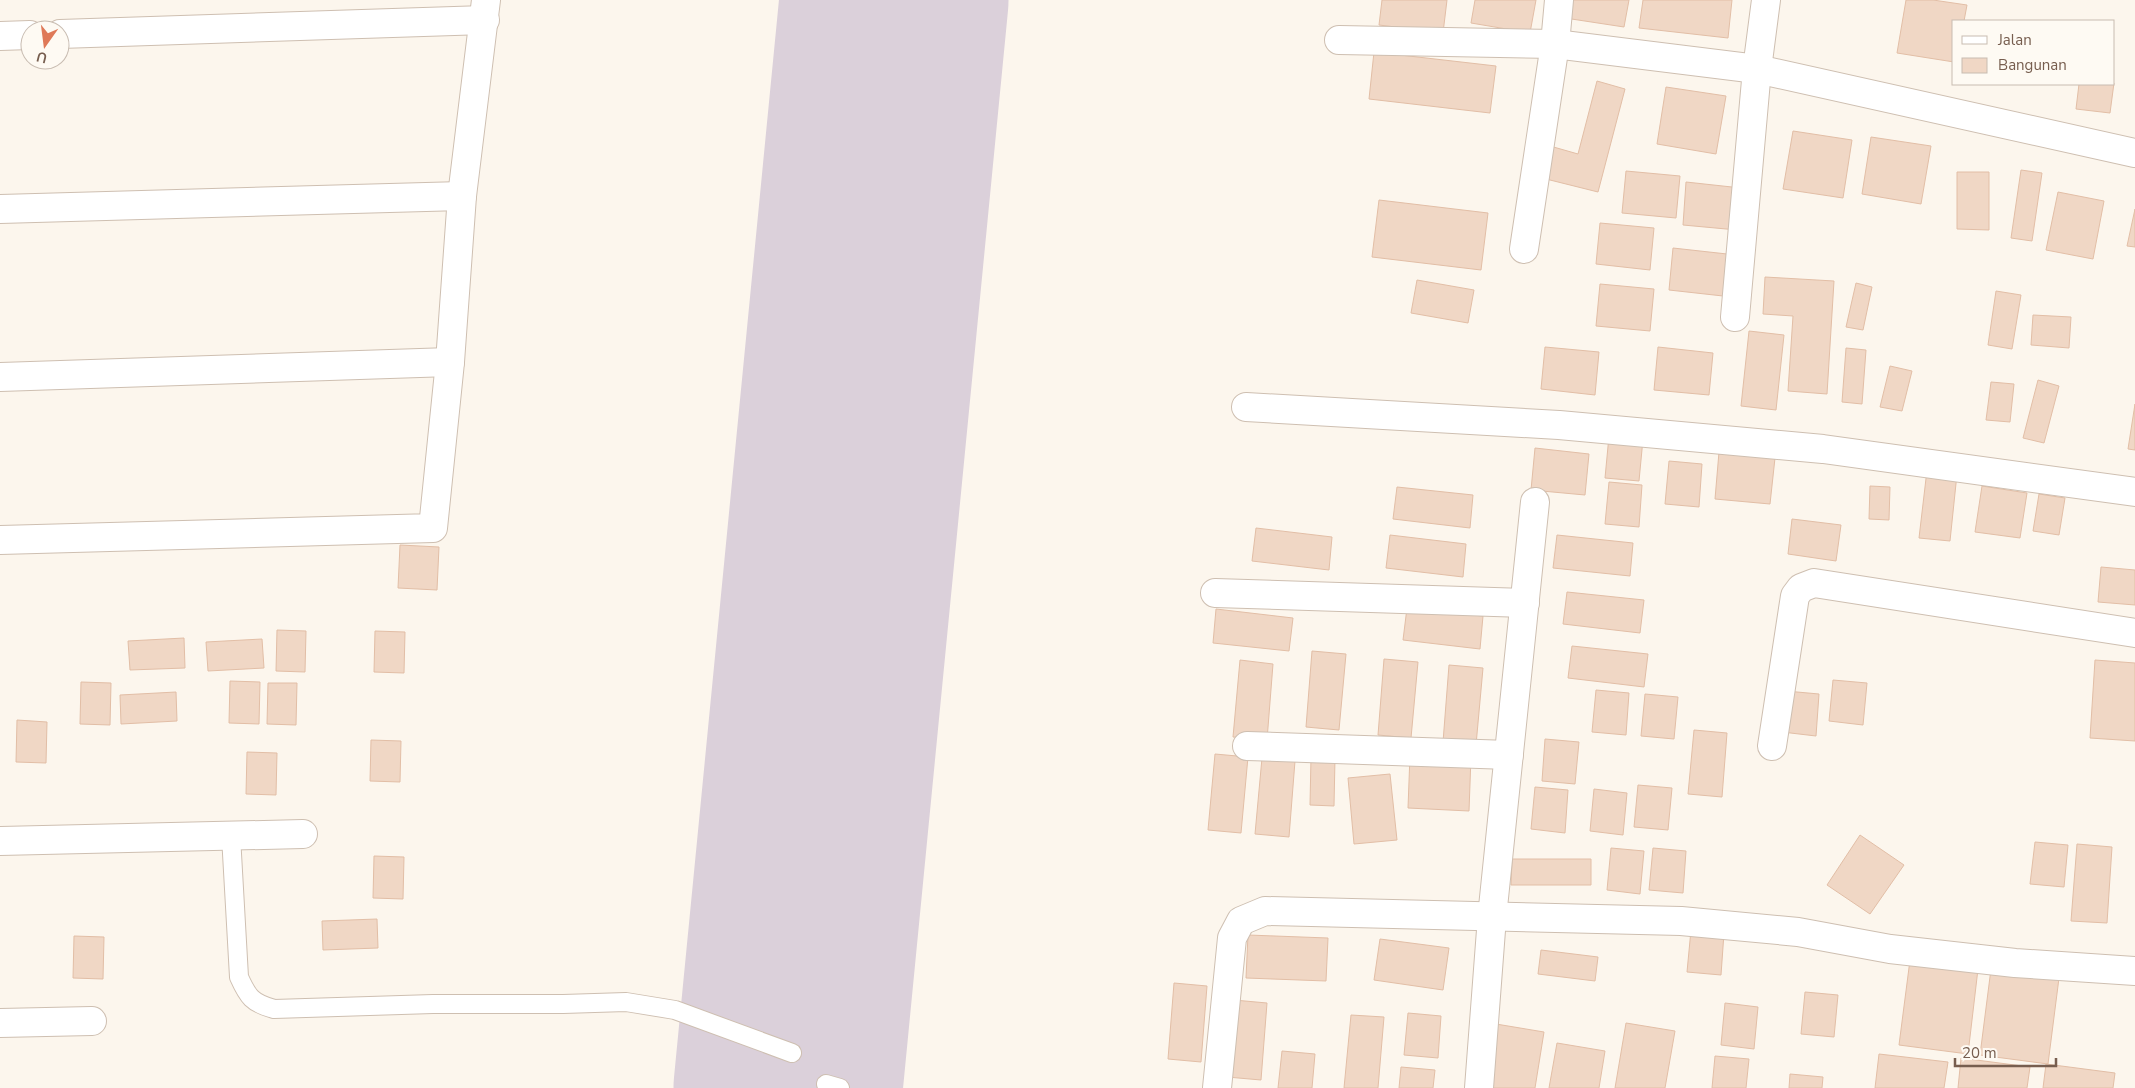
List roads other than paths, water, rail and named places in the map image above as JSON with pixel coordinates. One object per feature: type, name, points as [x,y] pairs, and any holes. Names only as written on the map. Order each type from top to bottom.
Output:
[{"type":"street","points":[[1524,249],[1555,44],[1559,0]]},
{"type":"street","points":[[1735,317],[1757,69],[1766,0]]},
{"type":"street","points":[[0,540],[433,528],[450,362],[462,196],[486,10],[70,33]]},
{"type":"street","points":[[0,36],[20,35]]},
{"type":"street","points":[[1339,40],[1555,44],[1757,69],[2135,153]]},
{"type":"street","points":[[0,209],[462,196]]},
{"type":"street","points":[[0,377],[450,362]]},
{"type":"street","points":[[1246,407],[1559,425],[1823,448],[2135,492]]},
{"type":"street","points":[[1479,1088],[1492,917],[1535,502]]},
{"type":"street","points":[[1772,746],[1795,596],[1801,588],[1814,583],[2135,633]]},
{"type":"street","points":[[1215,593],[1525,603]]},
{"type":"street","points":[[1247,746],[1509,755]]},
{"type":"street","points":[[0,841],[304,834]]},
{"type":"street","points":[[1217,1088],[1232,938],[1241,921],[1264,911],[1681,921],[1798,932],[1890,949],[2015,963],[2135,971]]},
{"type":"street","points":[[0,1023],[92,1021]]},
{"type":"lane","points":[[231,836],[239,977],[248,997],[262,1006],[274,1010],[433,1004],[626,1002],[675,1010],[792,1053]]}]
